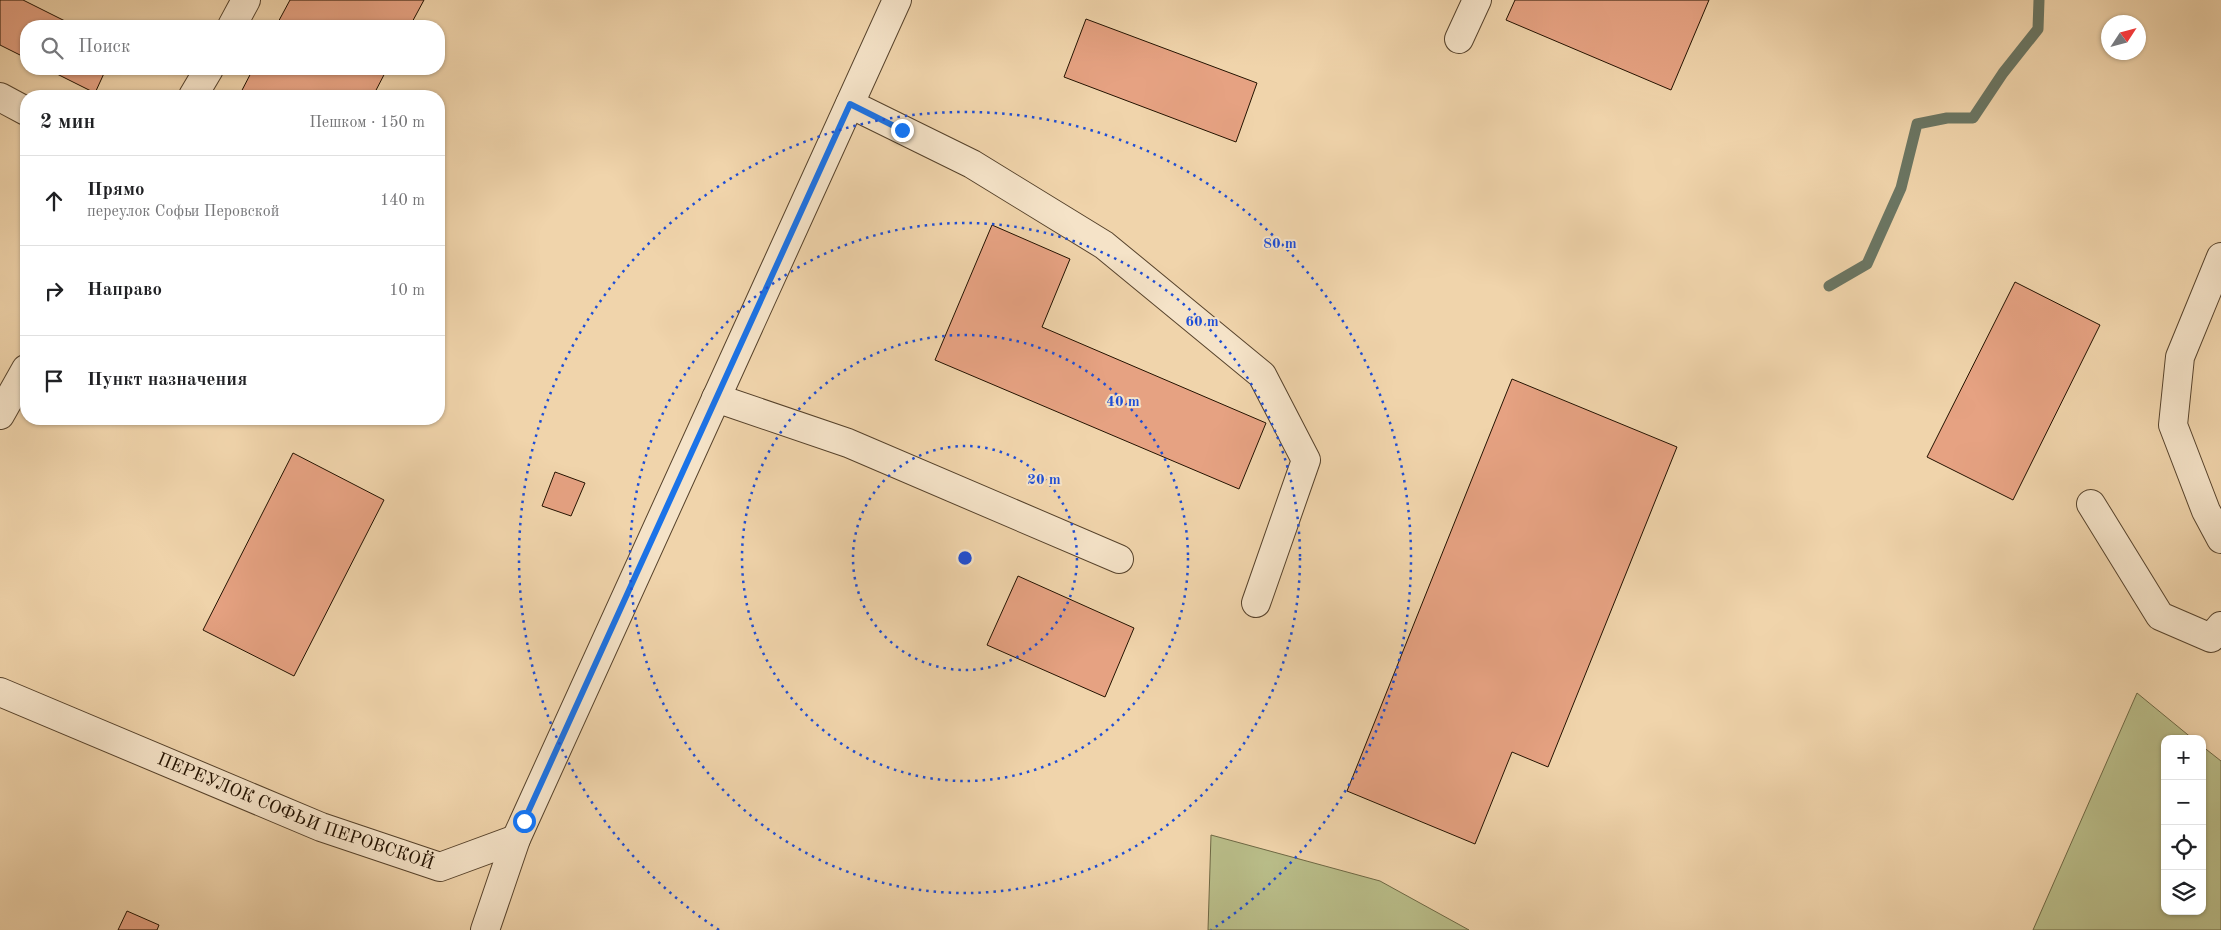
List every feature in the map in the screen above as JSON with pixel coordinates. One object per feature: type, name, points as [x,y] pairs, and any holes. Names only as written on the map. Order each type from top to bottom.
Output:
[{"type":"street","points":[[235,20],[246,0]]},
{"type":"street","points":[[485,930],[516,839],[897,0]]},
{"type":"street","points":[[1459,39],[1476,0]]},
{"type":"street","points":[[197,90],[205,75]]},
{"type":"street","points":[[0,97],[20,107]]},
{"type":"street","points":[[850,104],[972,164],[1104,246],[1262,375],[1306,460],[1256,603]]},
{"type":"street","points":[[2221,257],[2180,357],[2173,425],[2206,511],[2221,539]]},
{"type":"street","points":[[0,415],[20,380]]},
{"type":"street","points":[[716,398],[848,443],[1119,559]]},
{"type":"street","points":[[2091,504],[2160,616],[2211,638],[2221,626]]},
{"type":"street","name":"ПЕРЕУЛОК СОФЬИ ПЕРОВСКОЙ","points":[[0,692],[321,827],[440,867],[516,839]]},
{"type":"green space","points":[[2137,693],[2188,735],[2161,735],[2161,915],[2206,915],[2206,749],[2221,761],[2221,930],[2033,930]]},
{"type":"green space","points":[[1211,835],[1380,881],[1469,930],[1208,930]]},
{"type":"building","points":[[0,0],[23,0],[63,20],[20,20],[20,55],[0,45]]},
{"type":"building","points":[[290,0],[424,0],[413,20],[279,20]]},
{"type":"building","points":[[1515,0],[1709,0],[1671,90],[1506,20]]},
{"type":"building","points":[[1086,19],[1257,83],[1236,142],[1064,77]]},
{"type":"building","points":[[59,75],[103,75],[96,90],[89,90]]},
{"type":"building","points":[[250,75],[384,75],[376,90],[242,90]]},
{"type":"building","points":[[992,225],[1070,259],[1042,327],[1266,423],[1239,489],[935,360]]},
{"type":"building","points":[[2015,282],[2100,325],[2013,500],[1927,457]]},
{"type":"building","points":[[1512,379],[1677,447],[1548,767],[1512,752],[1475,844],[1347,791]]},
{"type":"building","points":[[293,453],[384,500],[294,676],[203,630]]},
{"type":"building","points":[[555,472],[585,483],[571,516],[542,506]]},
{"type":"building","points":[[1018,576],[1134,628],[1105,697],[987,645]]},
{"type":"building","points":[[127,911],[159,925],[157,930],[118,930]]},
{"type":"waterway","points":[[1829,286],[1867,264],[1901,188],[1917,124],[1947,118],[1973,118],[2003,73],[2038,29],[2039,0]]},
{"type":"route","points":[[524,821],[850,104],[902,130]]}]
